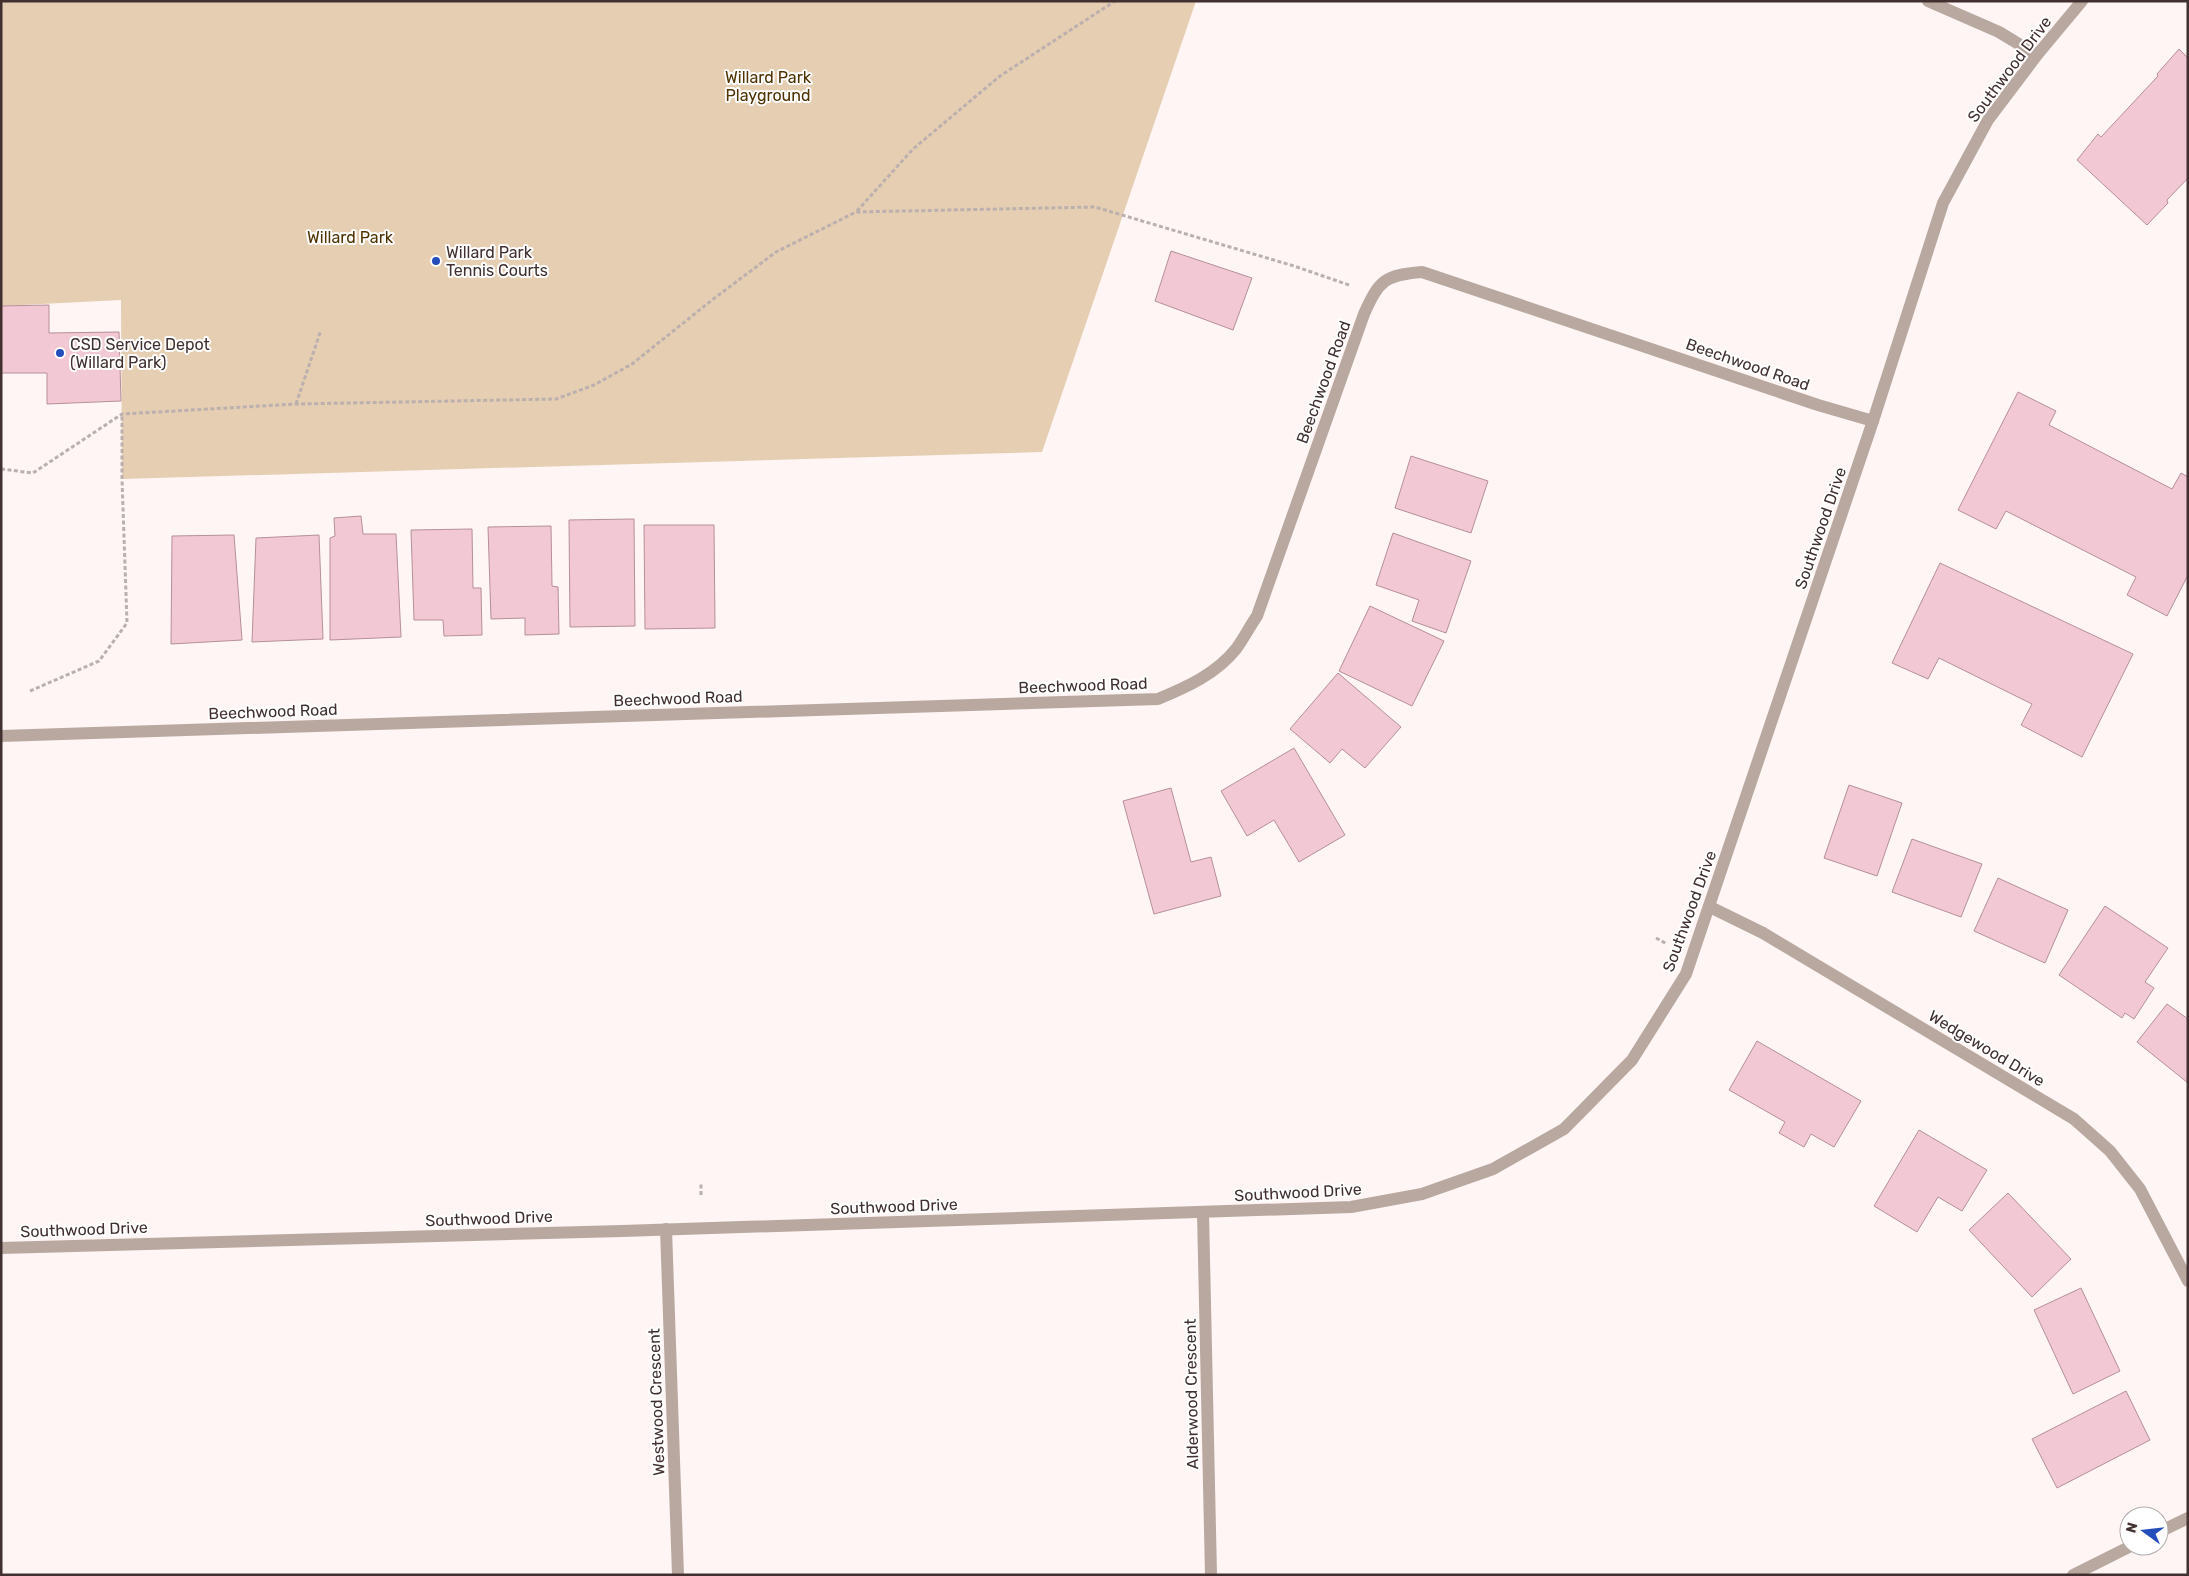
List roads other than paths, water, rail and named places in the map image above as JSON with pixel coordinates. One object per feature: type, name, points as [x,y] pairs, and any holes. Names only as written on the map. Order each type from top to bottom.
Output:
[{"type":"street","points":[[1928,1],[1999,32],[2037,55]]},
{"type":"street","name":"Southwood Drive","points":[[1,1248],[1352,1207],[1422,1194],[1493,1169],[1564,1129],[1632,1060],[1686,974],[1873,421],[1942,203],[1988,120],[2037,55],[2082,1]]},
{"type":"street","name":"Beechwood Road","points":[[1,736],[1158,699],[1187,688],[1210,674],[1235,649],[1257,616],[1364,314],[1374,293],[1386,280],[1399,274],[1422,272],[1818,405],[1873,421]]},
{"type":"street","name":"Wedgewood Drive","points":[[1710,907],[1763,933],[2074,1119],[2110,1152],[2140,1190],[2188,1281]]},
{"type":"street","name":"Alderwood Crescent","points":[[1203,1213],[1211,1575]]},
{"type":"street","name":"Westwood Crescent","points":[[666,1229],[678,1575]]},
{"type":"street","points":[[2169,1527],[2188,1518]]},
{"type":"street","points":[[2073,1575],[2119,1552]]},
{"type":"place","name":"Willard Park Tennis Courts","points":[[436,261]]},
{"type":"place","name":"CSD Service Depot (Willard Park)","points":[[60,353]]},
{"type":"park label","name":"Willard Park Playground","points":[[768,86]]},
{"type":"park label","name":"Willard Park","points":[[350,237]]}]
